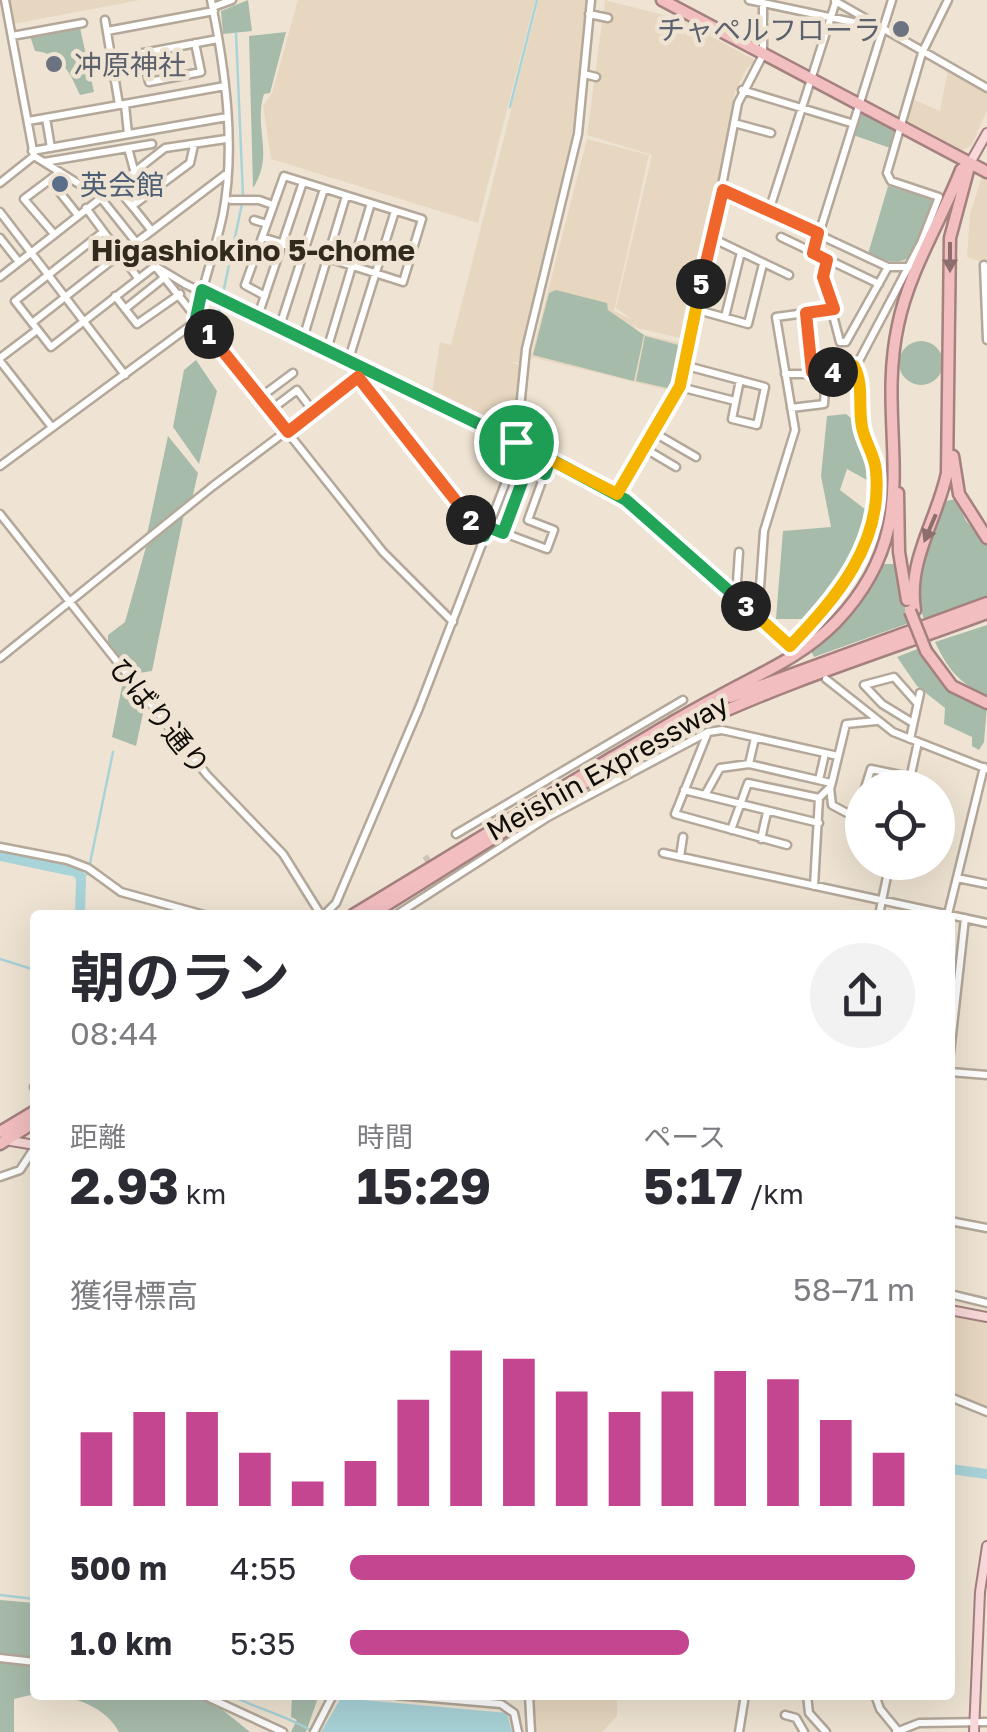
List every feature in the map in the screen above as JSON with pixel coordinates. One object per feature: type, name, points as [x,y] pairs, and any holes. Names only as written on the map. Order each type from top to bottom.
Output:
[{"type":"highway","points":[[662,0],[987,172]]},
{"type":"highway","points":[[912,611],[913,574],[940,504],[949,446],[950,238],[970,163]]},
{"type":"highway","points":[[970,163],[962,170],[906,292],[893,373],[899,552],[912,611],[929,651],[955,682],[987,700]]},
{"type":"highway","points":[[949,446],[959,494],[987,538]]},
{"type":"highway","points":[[608,760],[784,663],[834,624],[858,597],[885,541],[897,464]]},
{"type":"highway","name":"Meishin Expressway","points":[[361,910],[608,760],[758,686],[987,604]]},
{"type":"highway","name":"Meishin Expressway","points":[[378,910],[600,776],[692,726],[796,681],[987,613]]},
{"type":"highway","points":[[944,629],[987,622]]},
{"type":"highway","points":[[0,1132],[30,1114]]},
{"type":"highway","points":[[5,1142],[30,1125]]},
{"type":"main road","points":[[970,163],[987,133]]},
{"type":"main road","points":[[5,1142],[30,1145]]},
{"type":"main road","points":[[955,1311],[987,1316]]},
{"type":"main road","points":[[980,1725],[980,1592],[987,1546]]},
{"type":"street","points":[[5,0],[33,154],[100,197],[382,552],[453,622]]},
{"type":"street","points":[[107,31],[232,0]]},
{"type":"street","points":[[327,910],[336,902],[453,622],[515,458],[526,350],[578,134],[590,0]]},
{"type":"street","points":[[769,212],[835,0],[987,88]]},
{"type":"street","points":[[813,253],[856,104],[892,0]]},
{"type":"street","points":[[785,374],[852,374],[909,267],[939,197],[890,181],[887,174],[923,51],[948,0]]},
{"type":"street","points":[[617,494],[688,366],[734,122],[742,90],[763,55],[757,2],[882,28]]},
{"type":"street","points":[[0,466],[197,319],[224,209],[227,118],[213,6]]},
{"type":"street","points":[[850,22],[854,11]]},
{"type":"street","points":[[589,14],[608,18]]},
{"type":"street","points":[[104,20],[128,134]]},
{"type":"street","points":[[12,36],[83,23]]},
{"type":"street","points":[[112,59],[218,38]]},
{"type":"street","points":[[142,53],[148,82],[184,76],[201,72],[195,43]]},
{"type":"street","points":[[584,74],[596,77]]},
{"type":"street","points":[[28,121],[224,86]]},
{"type":"street","points":[[742,90],[852,123]]},
{"type":"street","points":[[46,118],[51,148]]},
{"type":"street","points":[[0,184],[33,154],[51,148],[227,118]]},
{"type":"street","points":[[734,122],[771,132]]},
{"type":"street","points":[[0,277],[165,148],[226,140]]},
{"type":"street","points":[[42,162],[152,144]]},
{"type":"street","points":[[132,206],[190,163],[194,144]]},
{"type":"street","points":[[128,148],[134,170]]},
{"type":"street","points":[[54,234],[24,199],[60,172]]},
{"type":"street","points":[[137,242],[225,175]]},
{"type":"street","points":[[262,237],[403,282],[422,219],[284,176],[245,284],[266,296]]},
{"type":"street","points":[[50,180],[78,215]]},
{"type":"street","points":[[258,320],[304,182]]},
{"type":"street","points":[[115,186],[152,231]]},
{"type":"street","points":[[279,330],[324,189]]},
{"type":"street","points":[[723,190],[888,267],[909,267]]},
{"type":"street","points":[[302,342],[346,196]]},
{"type":"street","points":[[231,200],[259,200],[273,206]]},
{"type":"street","points":[[326,353],[370,204]]},
{"type":"street","points":[[86,208],[138,278]]},
{"type":"street","points":[[348,362],[396,211]]},
{"type":"street","points":[[0,212],[125,375]]},
{"type":"street","points":[[254,220],[266,224]]},
{"type":"street","points":[[103,232],[15,301],[50,346],[155,266]]},
{"type":"street","points":[[781,237],[879,284]]},
{"type":"street","points":[[0,238],[19,262]]},
{"type":"street","points":[[712,238],[789,276]]},
{"type":"street","points":[[725,317],[740,252]]},
{"type":"street","points":[[50,426],[0,360],[65,297],[120,254]]},
{"type":"street","points":[[827,260],[823,277],[840,342],[846,342],[888,267]]},
{"type":"street","points":[[698,310],[748,324],[764,264]]},
{"type":"street","points":[[984,265],[987,340]]},
{"type":"street","points":[[155,266],[302,342],[617,494],[793,648],[843,588],[871,523],[876,469],[861,424],[860,378],[854,366]]},
{"type":"street","points":[[125,309],[165,277]]},
{"type":"street","points":[[114,296],[137,324],[180,294]]},
{"type":"street","points":[[758,616],[764,531],[794,430],[776,317],[834,309]]},
{"type":"street","points":[[806,313],[812,372]]},
{"type":"street","points":[[688,366],[740,380],[764,387],[757,425],[732,419],[740,380]]},
{"type":"street","points":[[0,658],[67,601],[366,371]]},
{"type":"street","points":[[791,408],[824,404],[826,372]]},
{"type":"street","points":[[258,399],[293,373]]},
{"type":"street","points":[[358,377],[484,536]]},
{"type":"street","points":[[680,386],[736,401]]},
{"type":"street","points":[[268,412],[298,390],[313,411]]},
{"type":"street","points":[[652,432],[696,457]]},
{"type":"street","points":[[644,448],[676,467]]},
{"type":"street","points":[[488,527],[547,550],[554,530],[528,520],[550,459]]},
{"type":"street","points":[[503,533],[528,466],[545,474]]},
{"type":"street","name":"ひばり通り","points":[[0,514],[207,776],[283,854],[319,910]]},
{"type":"street","points":[[736,598],[739,552]]},
{"type":"street","points":[[913,723],[882,704],[864,685],[894,676],[918,703]]},
{"type":"street","points":[[826,680],[876,721],[985,768],[949,910]]},
{"type":"street","points":[[911,770],[913,723],[920,693]]},
{"type":"street","points":[[456,834],[669,712],[683,700]]},
{"type":"street","points":[[845,812],[828,799],[847,721],[871,725],[876,721]]},
{"type":"street","points":[[404,910],[548,817],[684,739],[722,730],[838,756]]},
{"type":"street","points":[[708,732],[676,815],[787,846]]},
{"type":"street","points":[[749,764],[755,738]]},
{"type":"street","points":[[819,780],[824,758]]},
{"type":"street","points":[[705,794],[720,768],[749,764],[831,784]]},
{"type":"street","points":[[730,830],[736,827],[748,783],[819,798]]},
{"type":"street","points":[[814,886],[819,798],[831,784]]},
{"type":"street","points":[[684,790],[818,824]]},
{"type":"street","points":[[976,797],[987,800]]},
{"type":"street","points":[[761,840],[767,812]]},
{"type":"street","points":[[680,857],[683,838]]},
{"type":"street","points":[[0,847],[90,868],[121,892],[186,910]]},
{"type":"street","points":[[663,853],[929,910]]},
{"type":"street","points":[[957,878],[987,884]]},
{"type":"street","points":[[880,910],[886,880]]},
{"type":"street","points":[[955,916],[987,923]]},
{"type":"street","points":[[955,1004],[964,918]]},
{"type":"street","points":[[955,1072],[987,1075]]},
{"type":"street","points":[[0,1177],[20,1170],[30,1154]]},
{"type":"street","points":[[955,1223],[987,1228]]},
{"type":"street","points":[[955,1295],[987,1303]]},
{"type":"street","points":[[955,1399],[987,1412]]},
{"type":"street","points":[[0,1658],[30,1661]]},
{"type":"street","points":[[214,1700],[283,1732]]},
{"type":"street","points":[[314,1732],[330,1700]]},
{"type":"street","points":[[454,1700],[501,1704],[514,1713],[518,1732]]},
{"type":"street","points":[[529,1700],[531,1732]]},
{"type":"street","points":[[738,1732],[744,1700]]},
{"type":"street","points":[[807,1700],[808,1713],[826,1732]]},
{"type":"street","points":[[877,1700],[897,1731],[919,1723],[980,1725]]},
{"type":"street","points":[[785,1714],[796,1718],[804,1732]]},
{"type":"shaded area","points":[[8,0],[140,0],[13,24]]},
{"type":"shaded area","points":[[298,0],[535,0],[478,223],[271,159],[263,106],[272,93]]},
{"type":"shaded area","points":[[539,0],[587,0],[574,126],[519,363],[508,361],[520,365],[510,435],[431,398],[440,342],[451,345]]},
{"type":"shaded area","points":[[605,0],[679,19],[757,61],[747,68],[734,94],[727,161],[701,259],[689,340],[637,328],[633,323],[637,333],[687,344],[675,392],[531,357],[587,139],[649,155],[614,311],[633,320],[616,308],[652,155],[587,135]]},
{"type":"shaded area","points":[[948,69],[987,94],[987,110],[972,145],[962,151],[903,122],[910,98],[940,111]]},
{"type":"shaded area","points":[[982,177],[987,180],[987,264],[967,257],[970,213]]},
{"type":"shaded area","points":[[955,1317],[987,1322],[987,1409],[955,1395]]},
{"type":"shaded area","points":[[535,1700],[617,1700],[617,1716],[602,1732],[535,1732]]},
{"type":"green space","points":[[248,0],[252,31],[223,34],[221,11]]},
{"type":"green space","points":[[79,23],[94,92],[80,95],[58,60],[35,51],[29,33]]},
{"type":"green space","points":[[286,32],[270,93],[264,94],[261,107],[262,164],[253,188],[249,36]]},
{"type":"green space","points":[[857,111],[897,132],[893,149],[850,134]]},
{"type":"green space","points":[[888,186],[934,200],[915,251],[898,261],[868,254]]},
{"type":"green space","points":[[556,290],[607,303],[608,310],[644,335],[634,381],[533,355],[549,293]]},
{"type":"green space","points":[[645,336],[686,347],[676,390],[636,381]]},
{"type":"green space","points":[[921,341],[936,348],[943,363],[936,378],[921,385],[906,378],[899,363],[906,348]]},
{"type":"green space","points":[[196,360],[217,391],[199,464],[173,427],[184,370]]},
{"type":"green space","points":[[846,414],[863,436],[873,475],[874,484],[847,469],[840,490],[870,513],[863,544],[839,586],[808,624],[803,619],[776,619],[783,531],[831,527],[821,476],[827,416]]},
{"type":"green space","points":[[168,436],[198,473],[192,499],[146,539]]},
{"type":"green space","points":[[956,499],[966,521],[987,544],[987,596],[924,619],[918,589],[924,559],[946,501]]},
{"type":"green space","points":[[184,514],[152,671],[133,674],[108,643],[108,635],[125,622],[146,547]]},
{"type":"green space","points":[[884,564],[894,564],[909,623],[814,657],[811,651],[851,615]]},
{"type":"green space","points":[[987,625],[987,695],[955,675],[935,642]]},
{"type":"green space","points":[[920,648],[931,665],[987,705],[984,742],[979,750],[972,746],[972,737],[944,724],[945,708],[917,686],[897,657]]},
{"type":"green space","points":[[127,683],[145,704],[136,746],[112,737],[122,686]]},
{"type":"green space","points":[[0,1600],[30,1603],[30,1695],[14,1699],[14,1732],[0,1732]]},
{"type":"green space","points":[[77,1700],[210,1700],[250,1732],[119,1732],[94,1707]]},
{"type":"green space","points":[[292,1700],[317,1700],[306,1732],[291,1732],[297,1720],[291,1717]]},
{"type":"water","points":[[340,1700],[363,1700],[507,1713],[512,1732],[321,1732]]},
{"type":"waterway","points":[[510,107],[537,0]]},
{"type":"waterway","points":[[236,33],[243,196]]},
{"type":"waterway","points":[[218,317],[242,204]]},
{"type":"waterway","points":[[88,873],[113,752]]},
{"type":"waterway","points":[[0,856],[77,872],[81,878],[80,910]]},
{"type":"waterway","points":[[81,878],[88,873],[119,895],[174,910]]},
{"type":"waterway","points":[[0,959],[30,968]]},
{"type":"waterway","points":[[955,1470],[987,1474]]},
{"type":"waterway","points":[[0,1595],[30,1598]]},
{"type":"waterway","points":[[242,1700],[312,1731]]},
{"type":"tunnel","points":[[670,714],[683,737]]},
{"type":"tunnel","points":[[425,856],[444,885]]},
{"type":"place","name":"チャペルフローラ","points":[[901,29]]},
{"type":"place","name":"冲原神社","points":[[54,64]]},
{"type":"place","name":"英会館","points":[[60,184]]},
{"type":"district","name":"Higashiokino 5-chome","points":[[253,250]]},
{"type":"route","points":[[723,190],[818,233],[813,253],[827,260],[823,277],[834,309],[806,313],[812,372],[852,374],[854,366],[860,378],[861,424],[874,457],[876,486],[871,523],[858,561],[843,588],[790,646],[626,500],[550,459],[545,474],[528,466],[503,533],[488,527],[484,536],[358,377],[288,432],[268,412],[196,318],[202,290],[302,342],[516,442],[593,480],[617,494],[676,396],[688,366],[704,262],[723,190]]}]
